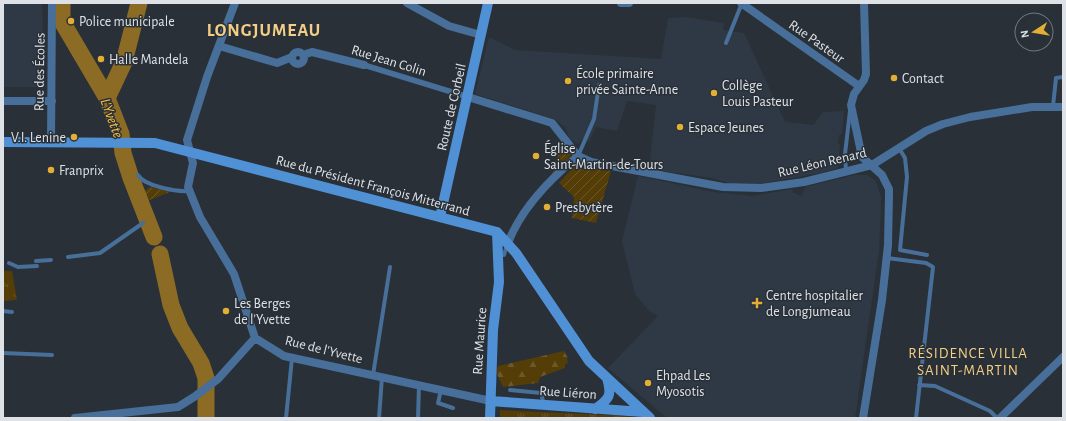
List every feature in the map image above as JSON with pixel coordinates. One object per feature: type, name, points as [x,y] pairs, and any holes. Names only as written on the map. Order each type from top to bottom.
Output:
[{"type":"main road","name":"Route de Corbeil","points":[[440,217],[488,3]]},
{"type":"main road","name":"Rue du Président François Mitterrand","points":[[3,142],[104,144],[155,143],[192,154],[256,168],[497,232]]},
{"type":"main road","points":[[497,232],[516,253],[589,361],[647,415]]},
{"type":"main road","name":"Rue Maurice","points":[[490,418],[493,330],[499,282],[497,232]]},
{"type":"main road","points":[[504,255],[516,253]]},
{"type":"main road","name":"Rue Maurice","points":[[498,267],[504,255]]},
{"type":"main road","points":[[595,409],[606,401],[610,394],[607,378]]},
{"type":"main road","name":"Rue Liéron","points":[[491,401],[595,409],[647,415]]},
{"type":"street","name":"Rue des Écoles","points":[[51,142],[52,3]]},
{"type":"street","points":[[75,418],[174,407],[199,394],[214,382],[255,338],[234,274],[200,217],[189,191],[188,182],[193,163],[192,154],[187,140],[235,3]]},
{"type":"street","points":[[407,3],[449,26],[481,35]]},
{"type":"street","points":[[621,3],[629,3]]},
{"type":"street","name":"Rue Pasteur","points":[[741,3],[859,86]]},
{"type":"street","points":[[863,418],[874,355],[887,258],[889,189],[882,175],[862,157],[851,105],[854,94],[866,74],[864,3]]},
{"type":"street","name":"Rue Jean Colin","points":[[219,46],[277,63],[292,57],[297,52],[303,55],[312,52],[364,65],[468,97]]},
{"type":"street","points":[[468,97],[552,123],[578,156],[550,182],[519,218],[508,243]]},
{"type":"street","points":[[3,101],[52,101]]},
{"type":"street","name":"Rue Léon Renard","points":[[578,156],[591,162],[724,187],[743,189],[761,188],[804,182],[872,165],[898,148],[943,124],[997,112],[1032,107],[1063,107]]},
{"type":"street","name":"Rue de l'Yvette","points":[[255,338],[284,356],[419,384],[491,401]]},
{"type":"street","points":[[999,418],[1063,357]]},
{"type":"lane","points":[[726,43],[741,3]]},
{"type":"lane","points":[[1053,106],[1056,78],[1063,77]]},
{"type":"lane","points":[[578,156],[594,119],[600,85]]},
{"type":"lane","points":[[846,171],[846,138],[851,105]]},
{"type":"lane","points":[[898,148],[905,158],[907,177],[900,250],[927,255]]},
{"type":"lane","points":[[138,175],[140,179],[150,184],[182,191],[189,191]]},
{"type":"lane","points":[[68,257],[100,253],[144,223]]},
{"type":"lane","points":[[504,255],[508,243]]},
{"type":"lane","points":[[887,258],[926,263],[933,267],[916,418]]},
{"type":"lane","points":[[9,263],[18,267],[51,260]]},
{"type":"lane","points":[[373,375],[390,267]]},
{"type":"lane","points":[[3,311],[12,312]]},
{"type":"lane","points":[[3,354],[52,355]]},
{"type":"lane","points":[[286,418],[292,358]]},
{"type":"lane","points":[[379,418],[382,377]]},
{"type":"lane","points":[[418,418],[419,384]]},
{"type":"lane","points":[[919,384],[935,386],[990,411],[999,418]]},
{"type":"lane","points":[[441,390],[438,403],[453,408]]},
{"type":"lane","points":[[510,390],[541,393],[544,405]]},
{"type":"shaded area","points":[[3,3],[42,3],[44,87],[3,87]]},
{"type":"shaded area","name":"Collège Louis Pasteur","points":[[685,17],[724,23],[723,30],[744,33],[785,122],[813,125],[823,112],[844,111],[842,134],[839,135],[838,144],[840,144],[838,168],[821,173],[758,184],[732,184],[712,178],[649,169],[656,105],[627,101],[617,131],[596,127],[589,142],[583,139],[578,144],[570,139],[565,127],[554,119],[475,94],[489,37],[515,50],[661,59],[668,18]]},
{"type":"shaded area","name":"Centre hospitalier de Longjumeau","points":[[855,175],[867,175],[876,181],[881,197],[881,208],[879,251],[855,418],[667,418],[608,368],[658,316],[649,311],[635,294],[622,241],[638,176],[714,192],[752,196],[793,189],[792,192],[802,196],[805,187]]},
{"type":"green space","points":[[562,142],[568,148],[571,155],[552,175]]},
{"type":"green space","points":[[577,163],[611,171],[596,223],[572,218],[574,197],[559,183]]},
{"type":"green space","points":[[150,187],[170,192],[147,201],[143,192]]},
{"type":"green space","points":[[3,271],[12,271],[17,300],[3,301]]},
{"type":"green space","points":[[564,351],[568,358],[568,363],[565,364],[565,368],[540,377],[538,383],[503,387],[496,372],[498,366]]},
{"type":"green space","points":[[500,410],[627,416],[634,418],[500,418]]},
{"type":"waterway","name":"L'Yvette","points":[[62,3],[64,25],[107,98],[121,134],[123,153],[131,178],[154,237]]},
{"type":"waterway","points":[[107,98],[124,62],[139,3]]},
{"type":"waterway","name":"L'Yvette","points":[[160,254],[171,305],[180,328],[201,363],[206,378],[206,418]]},
{"type":"place","name":"Police municipale","points":[[71,21]]},
{"type":"place","name":"Halle Mandela","points":[[101,59]]},
{"type":"place","name":"Contact","points":[[894,78]]},
{"type":"place","name":"École primaire privée Sainte-Anne","points":[[568,81]]},
{"type":"place","name":"Collège Louis Pasteur","points":[[714,93]]},
{"type":"place","name":"Espace Jeunes","points":[[680,127]]},
{"type":"place","name":"V.I. Lenine","points":[[74,137]]},
{"type":"place","name":"Église Saint-Martin-de-Tours","points":[[536,156]]},
{"type":"place","name":"Franprix","points":[[51,170]]},
{"type":"place","name":"Presbytère","points":[[547,207]]},
{"type":"place","name":"Centre hospitalier de Longjumeau","points":[[757,303]]},
{"type":"place","name":"Les Berges de l'Yvette","points":[[226,311]]},
{"type":"place","name":"Ehpad Les Myosotis","points":[[648,383]]},
{"type":"district","name":"LONGJUMEAU","points":[[264,30]]},
{"type":"district","name":"RÉSIDENCE VILLA SAINT-MARTIN","points":[[968,362]]}]
